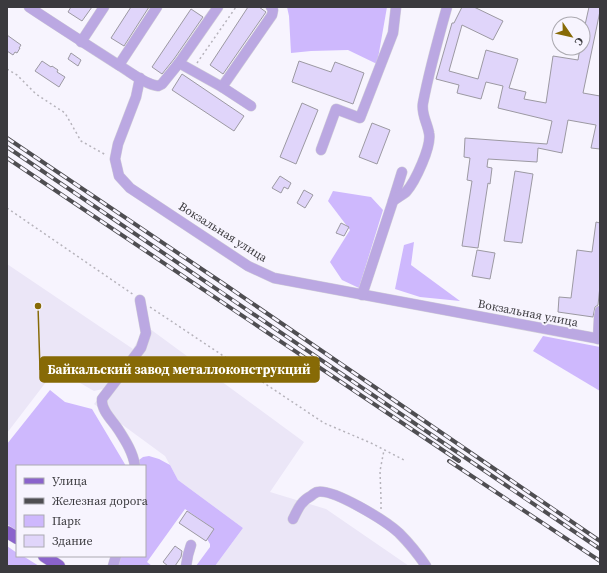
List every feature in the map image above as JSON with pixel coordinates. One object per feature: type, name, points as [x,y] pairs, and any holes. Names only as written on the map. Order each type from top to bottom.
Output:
[{"type":"main road","points":[[7,532],[16,537]]},
{"type":"main road","points":[[46,557],[59,566]]},
{"type":"street","points":[[29,7],[81,42],[152,85],[158,86],[162,84],[179,63],[218,7]]},
{"type":"street","points":[[81,42],[104,7]]},
{"type":"street","points":[[119,65],[157,7]]},
{"type":"street","points":[[222,86],[272,15],[273,10],[271,7]]},
{"type":"street","points":[[321,150],[336,109],[360,118],[392,33],[396,7]]},
{"type":"street","points":[[393,201],[406,191],[412,183],[419,170],[430,139],[422,110],[427,83],[447,7]]},
{"type":"street","points":[[179,63],[222,86],[251,106]]},
{"type":"street","points":[[115,160],[118,144],[136,97],[140,78]]},
{"type":"street","name":"Вокзальная улица","points":[[115,160],[119,176],[130,188],[248,266],[274,278],[599,339]]},
{"type":"street","points":[[362,295],[402,172]]},
{"type":"street","points":[[135,465],[130,449],[117,428],[110,420],[102,403],[102,399],[141,348],[146,333],[140,300]]},
{"type":"street","points":[[599,339],[600,311]]},
{"type":"street","points":[[293,519],[304,500],[317,492],[330,494],[350,502],[380,519],[398,532],[412,547],[426,566]]},
{"type":"street","points":[[186,566],[191,545]]},
{"type":"path","points":[[193,70],[236,7]]},
{"type":"path","points":[[7,69],[17,76],[36,94],[65,113],[81,141],[115,160]]},
{"type":"path","points":[[7,208],[180,328],[324,423],[404,460]]},
{"type":"path","points":[[380,519],[380,471],[384,450]]},
{"type":"shaded area","points":[[7,264],[133,349],[146,326],[304,442],[270,492],[326,509],[409,566],[215,566],[243,528],[178,480],[165,456],[94,404],[107,388],[94,391],[56,369],[7,433]]},
{"type":"green space","points":[[287,7],[387,7],[377,64],[348,50],[291,53],[289,16]]},
{"type":"green space","points":[[333,191],[371,197],[383,210],[359,288],[342,280],[330,262],[350,230],[328,201]]},
{"type":"green space","points":[[414,242],[411,265],[460,301],[420,297],[395,289],[404,245]]},
{"type":"green space","points":[[543,336],[600,347],[600,391],[533,351]]},
{"type":"green space","points":[[50,390],[65,402],[92,409],[125,465],[16,465],[16,530],[7,524],[7,444]]},
{"type":"green space","points":[[149,456],[170,465],[178,480],[243,528],[215,566],[196,566],[210,547],[207,539],[214,529],[185,509],[147,562],[152,566],[116,566],[120,557],[146,557],[146,465],[140,465],[139,460],[143,457]]},
{"type":"green space","points":[[7,546],[16,552],[16,557],[25,557],[39,566],[7,566]]},
{"type":"building","points":[[71,7],[92,7],[82,21],[68,12]]},
{"type":"building","points":[[131,7],[149,7],[124,46],[111,38]]},
{"type":"building","points":[[248,7],[259,7],[266,12],[223,74],[210,65]]},
{"type":"building","points":[[462,7],[474,7],[503,21],[493,40],[462,25],[449,71],[478,79],[486,50],[518,59],[509,88],[526,92],[524,99],[546,103],[553,56],[578,60],[579,56],[591,56],[583,93],[600,96],[600,149],[591,148],[596,125],[568,120],[562,153],[538,148],[537,162],[488,159],[487,167],[492,168],[490,184],[488,183],[478,248],[462,246],[472,181],[467,180],[470,158],[464,157],[465,138],[547,144],[552,121],[498,108],[503,86],[486,82],[481,99],[457,93],[459,85],[436,79],[452,23],[454,23]]},
{"type":"building","points":[[589,7],[600,7],[591,54],[591,16],[587,16]]},
{"type":"building","points":[[191,9],[203,17],[162,74],[152,67]]},
{"type":"building","points":[[7,35],[21,45],[17,53],[15,52],[13,55],[7,51]]},
{"type":"building","points":[[71,53],[81,60],[78,66],[68,59]]},
{"type":"building","points":[[42,61],[58,70],[57,72],[65,77],[59,87],[35,71]]},
{"type":"building","points":[[299,61],[331,72],[335,62],[364,73],[353,104],[292,82]]},
{"type":"building","points":[[182,74],[244,116],[234,131],[172,90]]},
{"type":"building","points":[[302,103],[318,110],[296,164],[280,157]]},
{"type":"building","points":[[372,123],[390,130],[377,164],[359,157]]},
{"type":"building","points":[[515,171],[533,174],[522,243],[504,241]]},
{"type":"building","points":[[280,176],[291,183],[288,189],[284,187],[281,193],[272,188]]},
{"type":"building","points":[[304,190],[313,195],[305,208],[297,203]]},
{"type":"building","points":[[596,222],[600,223],[600,286],[598,305],[595,307],[593,317],[558,312],[559,297],[571,298],[577,250],[592,252]]},
{"type":"building","points":[[341,223],[349,227],[344,236],[336,233]]},
{"type":"building","points":[[477,250],[495,253],[490,279],[472,276]]},
{"type":"building","points":[[187,511],[214,529],[206,541],[179,523]]},
{"type":"building","points":[[175,546],[182,551],[181,557],[175,566],[168,566],[163,562]]},
{"type":"railway","points":[[7,138],[224,284],[600,541]]},
{"type":"railway","points":[[7,147],[600,549]]},
{"type":"railway","points":[[7,158],[459,461]]},
{"type":"railway","points":[[449,461],[600,561]]},
{"type":"place","name":"Байкальский завод металлоконструкций","points":[[38,306]]}]
